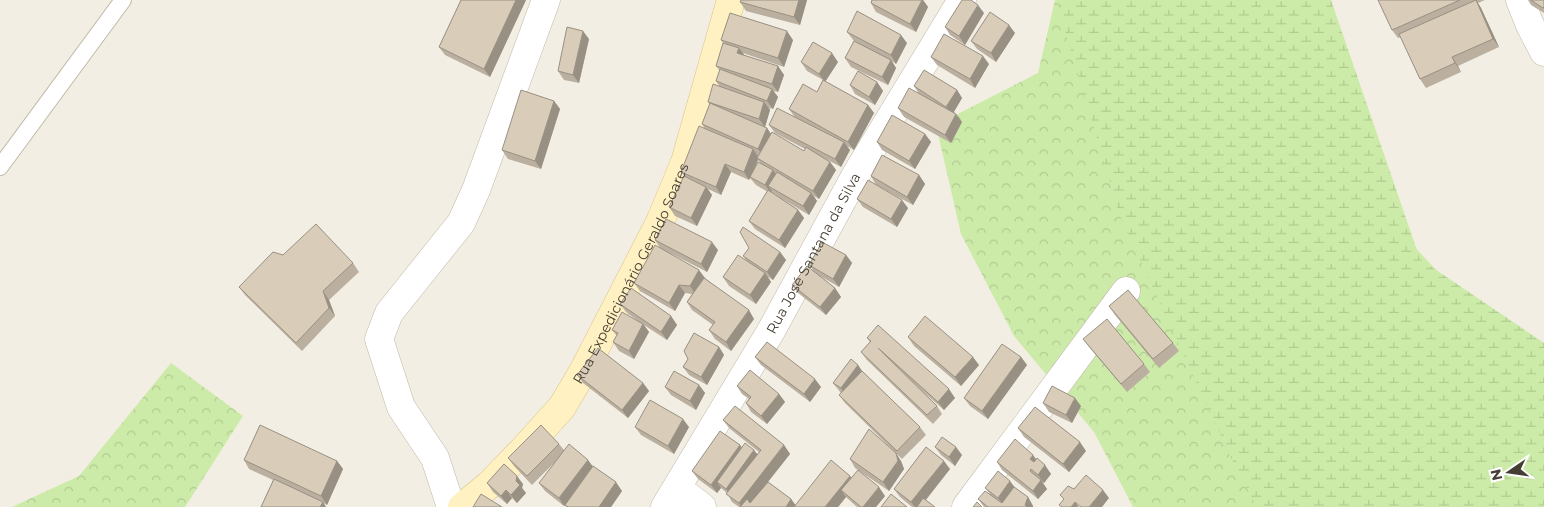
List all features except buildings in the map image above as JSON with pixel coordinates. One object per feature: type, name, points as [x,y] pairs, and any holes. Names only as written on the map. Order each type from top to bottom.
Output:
[{"type":"main road","name":"Rua Expedicionário Geraldo Soares","points":[[462,507],[489,486],[562,407],[586,368],[660,222],[685,162],[731,0]]},
{"type":"street","points":[[451,507],[436,458],[401,407],[379,339],[389,314],[461,223],[476,190],[546,0]]},
{"type":"street","name":"Rua José Santana da Silva","points":[[671,498],[771,331],[857,174],[962,0]]},
{"type":"street","points":[[1520,0],[1544,52]]},
{"type":"street","points":[[966,507],[1126,291]]},
{"type":"street","points":[[671,498],[702,507]]},
{"type":"lane","points":[[0,167],[123,0]]},
{"type":"green space","points":[[1055,0],[1308,0],[1389,220],[1544,384],[1544,507],[1133,507],[1094,432],[1014,336],[961,234],[936,125],[1038,73]]},
{"type":"green space","points":[[1060,0],[1331,0],[1420,259],[1544,343],[1544,507],[1257,507],[1233,462],[1120,216],[1060,14]]},
{"type":"green space","points":[[171,363],[243,416],[185,507],[12,507],[79,476]]}]
